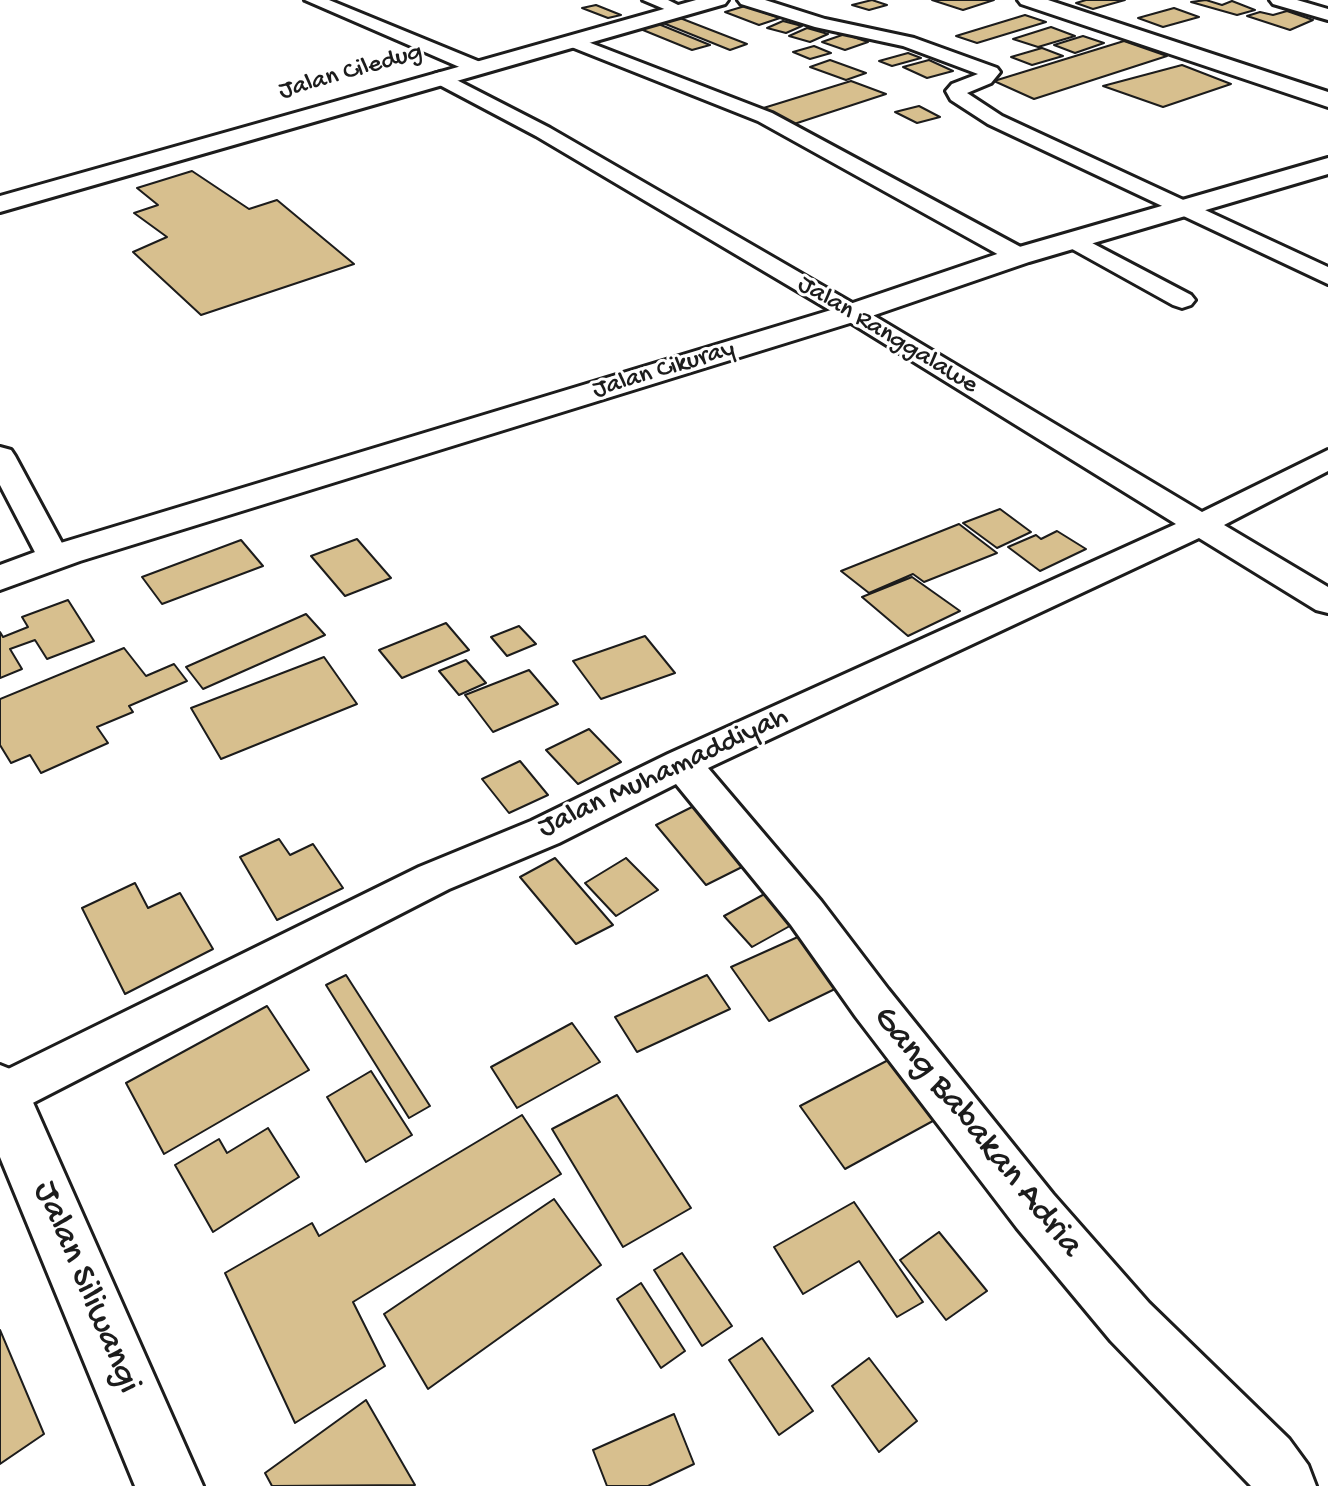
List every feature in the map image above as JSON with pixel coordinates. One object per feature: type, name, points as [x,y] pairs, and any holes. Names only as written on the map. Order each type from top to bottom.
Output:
[{"type":"street","points":[[314,0],[478,68]]},
{"type":"street","points":[[652,0],[681,11]]},
{"type":"street","name":"Jalan Ciledug","points":[[0,204],[718,0]]},
{"type":"street","points":[[747,0],[821,23],[908,42],[990,72],[984,79],[959,88],[956,91],[958,96],[995,120],[1328,277]]},
{"type":"street","points":[[1028,0],[1328,100]]},
{"type":"street","points":[[1279,0],[1328,15]]},
{"type":"street","points":[[575,42],[765,117],[1019,256]]},
{"type":"street","name":"Jalan Ranggalawe","points":[[441,78],[543,132],[852,313],[1328,602]]},
{"type":"street","name":"Jalan Cikuray","points":[[0,578],[54,558],[852,313],[1019,256],[1328,166]]},
{"type":"street","points":[[1073,240],[1182,300]]},
{"type":"street","points":[[0,456],[54,558]]},
{"type":"street","name":"Jalan Muhamaddiyah","points":[[1,1092],[434,878],[545,832],[682,764],[1200,525],[1328,459]]},
{"type":"street","name":"Gang Babakan Adria","points":[[682,764],[806,913],[872,1003],[1035,1211],[1130,1322],[1268,1460],[1287,1486]]},
{"type":"street","name":"Jalan Siliwangi","points":[[1,1092],[169,1486]]},
{"type":"building","points":[[872,0],[887,5],[869,10],[852,5]]},
{"type":"building","points":[[932,0],[994,0],[963,10]]},
{"type":"building","points":[[1125,0],[1093,9],[1076,3]]},
{"type":"building","points":[[1206,0],[1222,5],[1232,1],[1255,10],[1237,15],[1191,2]]},
{"type":"building","points":[[596,5],[621,15],[608,18],[582,8]]},
{"type":"building","points":[[745,6],[780,18],[759,25],[725,12]]},
{"type":"building","points":[[1174,8],[1199,17],[1163,27],[1138,18]]},
{"type":"building","points":[[1287,11],[1313,20],[1290,30],[1247,16],[1260,12],[1273,15]]},
{"type":"building","points":[[1025,15],[1046,22],[977,43],[956,36]]},
{"type":"building","points":[[680,18],[747,44],[730,50],[663,23]]},
{"type":"building","points":[[783,21],[802,26],[786,33],[767,28]]},
{"type":"building","points":[[656,23],[710,45],[692,50],[638,28]]},
{"type":"building","points":[[1051,27],[1075,36],[1038,47],[1013,39]]},
{"type":"building","points":[[807,28],[828,34],[810,42],[789,36]]},
{"type":"building","points":[[845,34],[868,42],[845,50],[822,42]]},
{"type":"building","points":[[1083,36],[1104,43],[1075,53],[1054,45]]},
{"type":"building","points":[[1124,41],[1167,56],[1034,99],[994,81]]},
{"type":"building","points":[[814,46],[831,53],[810,59],[793,52]]},
{"type":"building","points":[[1042,48],[1063,56],[1032,65],[1011,57]]},
{"type":"building","points":[[908,53],[921,58],[892,66],[879,61]]},
{"type":"building","points":[[830,60],[866,73],[846,80],[810,67]]},
{"type":"building","points":[[929,60],[953,71],[927,78],[903,67]]},
{"type":"building","points":[[1182,65],[1231,84],[1163,107],[1103,86]]},
{"type":"building","points":[[851,81],[886,94],[791,125],[757,110]]},
{"type":"building","points":[[919,106],[940,117],[917,123],[895,112]]},
{"type":"building","points":[[192,171],[249,209],[277,200],[354,264],[201,315],[133,252],[167,237],[134,213],[158,205],[137,188]]},
{"type":"building","points":[[1000,509],[1031,532],[997,548],[963,523]]},
{"type":"building","points":[[959,524],[997,553],[924,582],[913,574],[869,593],[841,571]]},
{"type":"building","points":[[1057,531],[1086,549],[1040,571],[1008,547],[1036,535],[1041,539]]},
{"type":"building","points":[[357,539],[391,578],[345,596],[311,556]]},
{"type":"building","points":[[241,540],[263,566],[162,604],[142,577]]},
{"type":"building","points":[[912,577],[960,611],[908,636],[862,597]]},
{"type":"building","points":[[68,600],[94,641],[47,659],[35,640],[10,649],[22,669],[0,678],[0,632],[3,637],[28,627],[22,617]]},
{"type":"building","points":[[306,614],[325,635],[203,689],[186,667]]},
{"type":"building","points":[[446,623],[469,650],[402,678],[379,650]]},
{"type":"building","points":[[519,626],[536,644],[507,656],[491,637]]},
{"type":"building","points":[[645,636],[675,673],[601,699],[573,661]]},
{"type":"building","points":[[124,648],[146,676],[174,664],[187,681],[129,706],[133,712],[97,727],[108,743],[41,773],[30,755],[11,763],[0,745],[0,699]]},
{"type":"building","points":[[324,657],[357,704],[221,759],[191,708]]},
{"type":"building","points":[[466,660],[486,683],[459,695],[439,671]]},
{"type":"building","points":[[529,670],[558,704],[493,732],[465,695]]},
{"type":"building","points":[[589,729],[621,762],[578,784],[546,750]]},
{"type":"building","points":[[520,761],[548,795],[509,813],[482,779]]},
{"type":"building","points":[[700,803],[752,862],[706,885],[656,825]]},
{"type":"building","points":[[279,839],[290,855],[313,844],[343,888],[277,920],[240,857]]},
{"type":"building","points":[[555,858],[613,925],[576,944],[520,877]]},
{"type":"building","points":[[626,858],[658,890],[616,916],[585,883]]},
{"type":"building","points":[[135,883],[148,908],[180,893],[213,949],[125,994],[82,908]]},
{"type":"building","points":[[770,891],[797,922],[752,947],[724,916]]},
{"type":"building","points":[[800,936],[839,987],[769,1021],[731,967]]},
{"type":"building","points":[[346,975],[430,1106],[409,1118],[326,985]]},
{"type":"building","points":[[707,975],[730,1009],[637,1052],[615,1017]]},
{"type":"building","points":[[267,1006],[309,1070],[164,1154],[126,1083]]},
{"type":"building","points":[[572,1023],[600,1062],[517,1108],[491,1067]]},
{"type":"building","points":[[896,1056],[942,1116],[845,1169],[800,1106]]},
{"type":"building","points":[[371,1071],[412,1135],[366,1162],[327,1097]]},
{"type":"building","points":[[617,1095],[691,1208],[623,1247],[552,1129]]},
{"type":"building","points":[[522,1115],[561,1174],[353,1302],[385,1366],[295,1423],[225,1273],[312,1223],[319,1236]]},
{"type":"building","points":[[268,1128],[299,1177],[213,1232],[175,1165],[219,1139],[227,1153]]},
{"type":"building","points":[[554,1199],[601,1265],[428,1389],[384,1314]]},
{"type":"building","points":[[854,1202],[923,1302],[897,1317],[859,1261],[803,1294],[774,1247]]},
{"type":"building","points":[[939,1232],[987,1291],[946,1320],[900,1260]]},
{"type":"building","points":[[682,1253],[732,1326],[702,1346],[654,1270]]},
{"type":"building","points":[[641,1283],[685,1351],[661,1368],[617,1299]]},
{"type":"building","points":[[0,1330],[44,1434],[0,1464]]},
{"type":"building","points":[[762,1338],[813,1411],[779,1435],[729,1360]]},
{"type":"building","points":[[869,1358],[917,1421],[879,1452],[832,1386]]},
{"type":"building","points":[[366,1400],[415,1485],[272,1486],[265,1473]]},
{"type":"building","points":[[674,1414],[694,1464],[648,1486],[607,1486],[593,1450]]}]
